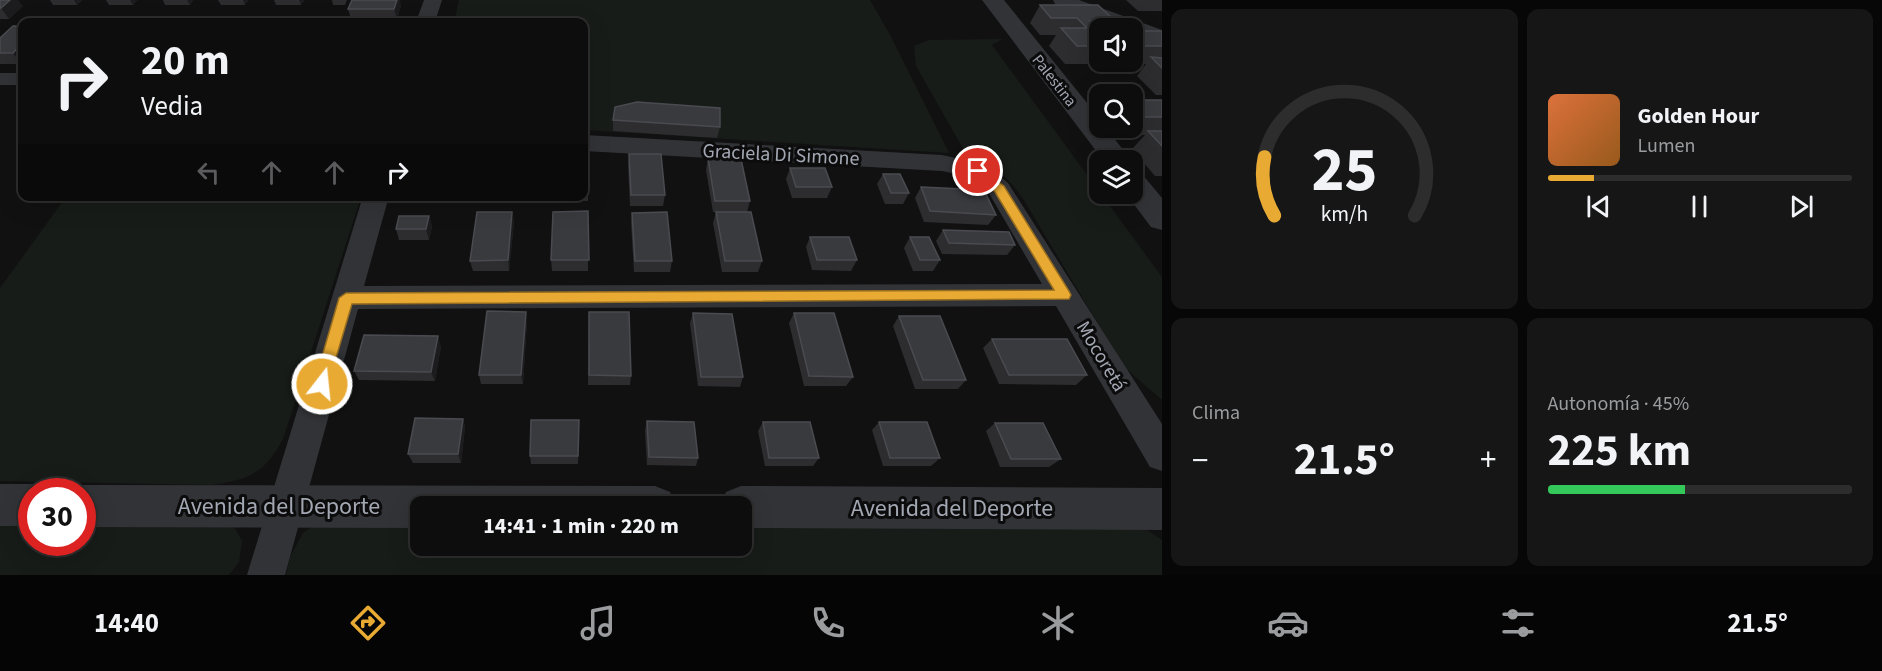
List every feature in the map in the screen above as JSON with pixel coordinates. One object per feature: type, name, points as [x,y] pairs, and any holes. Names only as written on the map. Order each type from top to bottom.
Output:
[{"type":"street","points":[[427,18],[433,0]]},
{"type":"street","name":"Palestina","points":[[993,0],[1109,150]]},
{"type":"street","points":[[1062,0],[1162,37]]},
{"type":"street","points":[[0,79],[18,79]]},
{"type":"street","name":"Graciela Di Simone","points":[[588,143],[942,163],[978,171]]},
{"type":"street","name":"Mocoretá","points":[[978,171],[999,189],[1162,455]]},
{"type":"street","points":[[1143,195],[1162,219]]},
{"type":"street","points":[[266,575],[375,201]]},
{"type":"street","points":[[346,298],[1064,295]]},
{"type":"street","points":[[0,505],[18,505]]},
{"type":"street","name":"Avenida del Deporte","points":[[96,506],[410,506]]},
{"type":"street","name":"Avenida del Deporte","points":[[752,507],[1162,509]]},
{"type":"shaded area","points":[[459,0],[870,0],[949,153],[588,130],[588,18],[455,18]]},
{"type":"shaded area","points":[[1002,39],[992,45],[1089,177],[1089,204],[1109,204],[1162,277],[1162,400],[1124,367],[1022,197],[1005,177],[993,168],[969,159],[916,66],[914,46],[929,40]]},
{"type":"shaded area","points":[[63,201],[360,201],[283,439],[262,467],[246,477],[211,485],[96,483],[96,478],[18,478],[18,481],[0,481],[0,288]]},
{"type":"shaded area","points":[[0,517],[18,517],[18,556],[96,556],[96,518],[233,525],[242,541],[239,562],[229,575],[0,575]]},
{"type":"shaded area","points":[[410,518],[410,556],[752,556],[752,519],[1144,528],[1162,540],[1162,575],[286,575],[290,557],[303,533],[323,519]]},
{"type":"building","points":[[0,0],[10,0],[0,8]]},
{"type":"building","points":[[352,0],[397,0],[394,9],[348,9]]},
{"type":"building","points":[[1040,5],[1098,5],[1112,18],[1089,18],[1089,46],[1077,46],[1061,28],[1087,28],[1077,18],[1051,18]]},
{"type":"building","points":[[13,26],[18,26],[18,47],[13,53],[0,53],[0,38]]},
{"type":"building","points":[[1143,31],[1162,31],[1162,46],[1143,46]]},
{"type":"building","points":[[1151,57],[1162,58],[1162,68]]},
{"type":"building","points":[[1143,100],[1162,100],[1162,117],[1143,117]]},
{"type":"building","points":[[637,102],[720,108],[720,127],[613,120],[615,107]]},
{"type":"building","points":[[1148,131],[1162,131],[1162,146]]},
{"type":"building","points":[[629,154],[661,154],[665,195],[631,195]]},
{"type":"building","points":[[708,159],[741,159],[750,201],[715,201]]},
{"type":"building","points":[[790,168],[825,168],[832,187],[796,187]]},
{"type":"building","points":[[883,174],[900,174],[909,193],[891,193]]},
{"type":"building","points":[[921,187],[984,190],[996,215],[930,211]]},
{"type":"building","points":[[588,211],[589,260],[551,260],[553,212]]},
{"type":"building","points":[[477,212],[512,212],[508,260],[470,261]]},
{"type":"building","points":[[667,212],[672,261],[635,261],[632,213]]},
{"type":"building","points":[[716,212],[751,212],[762,261],[725,261]]},
{"type":"building","points":[[399,216],[429,216],[426,229],[396,229]]},
{"type":"building","points":[[943,230],[1009,232],[1015,245],[949,243]]},
{"type":"building","points":[[810,237],[849,237],[857,260],[817,260]]},
{"type":"building","points":[[910,237],[929,237],[940,260],[920,260]]},
{"type":"building","points":[[487,311],[526,312],[521,375],[479,375]]},
{"type":"building","points":[[589,312],[629,312],[631,376],[589,375]]},
{"type":"building","points":[[693,313],[732,314],[743,377],[701,377]]},
{"type":"building","points":[[794,313],[834,313],[853,377],[809,376]]},
{"type":"building","points":[[899,316],[940,316],[966,380],[923,380]]},
{"type":"building","points":[[364,335],[438,336],[431,372],[354,371]]},
{"type":"building","points":[[992,339],[1067,339],[1087,375],[1009,375]]},
{"type":"building","points":[[415,418],[463,419],[458,454],[408,454]]},
{"type":"building","points":[[531,420],[579,420],[578,456],[530,456]]},
{"type":"building","points":[[647,421],[694,422],[698,458],[649,457]]},
{"type":"building","points":[[763,422],[810,422],[819,458],[769,458]]},
{"type":"building","points":[[879,422],[927,422],[940,458],[890,458]]},
{"type":"building","points":[[995,423],[1043,423],[1061,459],[1011,459]]},
{"type":"route","points":[[322,384],[346,298],[1064,295],[999,189],[978,171]]}]
